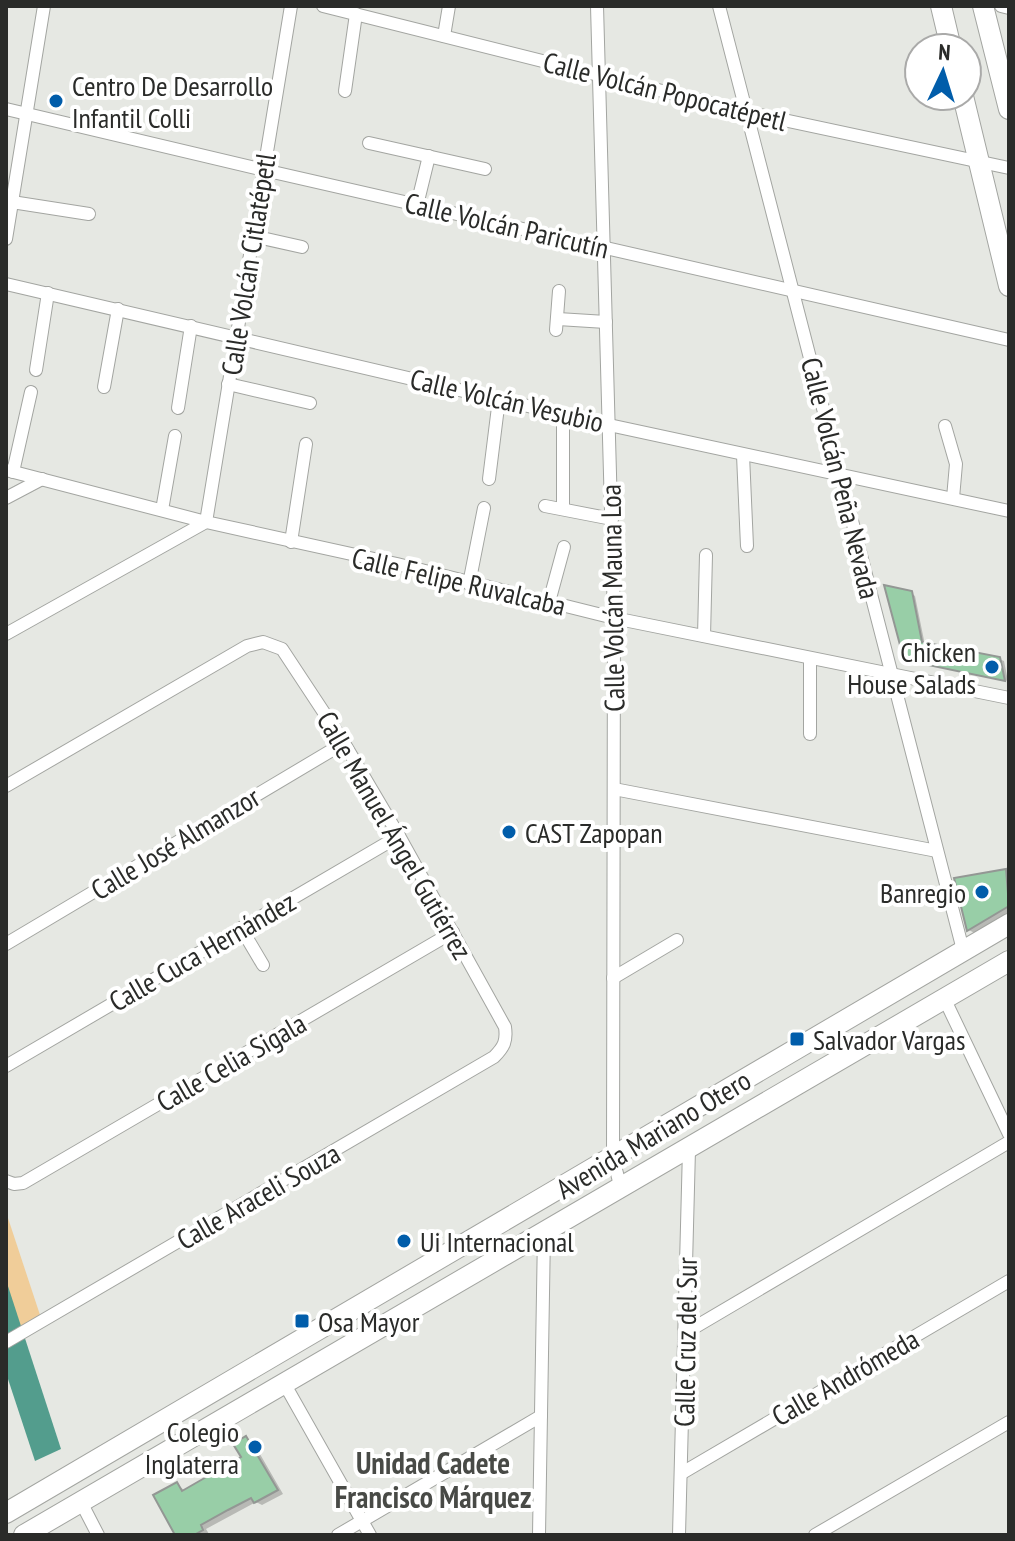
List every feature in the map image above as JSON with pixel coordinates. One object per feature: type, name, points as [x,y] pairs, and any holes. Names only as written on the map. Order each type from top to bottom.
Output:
[{"type":"main road","points":[[941,6],[947,32]]},
{"type":"main road","points":[[983,6],[1009,109]]},
{"type":"main road","points":[[967,112],[1009,286]]},
{"type":"main road","name":"Avenida Mariano Otero","points":[[6,1513],[1009,924]]},
{"type":"main road","name":"Avenida Mariano Otero","points":[[24,1535],[1009,961]]},
{"type":"street","points":[[6,239],[44,6]]},
{"type":"street","name":"Calle Volcán Citlatépetl","points":[[206,522],[291,6]]},
{"type":"street","name":"Calle Volcán Popocatépetl","points":[[323,6],[746,112],[1009,168]]},
{"type":"street","points":[[444,36],[449,6]]},
{"type":"street","name":"Calle Volcán Mauna Loa","points":[[597,6],[614,618],[613,1158],[621,1189]]},
{"type":"street","name":"Calle Volcán Peña Nevada","points":[[719,6],[963,950]]},
{"type":"street","points":[[1001,6],[1009,8]]},
{"type":"street","points":[[345,91],[356,14]]},
{"type":"street","name":"Calle Volcán Paricutín","points":[[6,109],[1009,340]]},
{"type":"street","points":[[369,143],[485,169]]},
{"type":"street","points":[[417,205],[429,156]]},
{"type":"street","points":[[12,202],[89,214]]},
{"type":"street","points":[[253,236],[302,247]]},
{"type":"street","name":"Calle Volcán Vesubio","points":[[6,284],[609,425],[1009,511]]},
{"type":"street","points":[[559,291],[557,324],[606,322]]},
{"type":"street","points":[[36,370],[48,293]]},
{"type":"street","points":[[104,387],[118,309]]},
{"type":"street","points":[[178,408],[191,326]]},
{"type":"street","points":[[228,384],[310,403]]},
{"type":"street","points":[[10,471],[31,392]]},
{"type":"street","points":[[489,479],[499,399]]},
{"type":"street","points":[[563,414],[563,509]]},
{"type":"street","points":[[945,426],[956,464],[953,498]]},
{"type":"street","points":[[162,510],[175,436]]},
{"type":"street","points":[[291,542],[306,444]]},
{"type":"street","points":[[743,455],[747,546]]},
{"type":"street","name":"Calle Felipe Ruvalcaba","points":[[10,471],[206,522],[397,564],[614,618],[1009,698]]},
{"type":"street","points":[[6,498],[42,479]]},
{"type":"street","points":[[545,506],[612,519]]},
{"type":"street","points":[[469,584],[484,508]]},
{"type":"street","points":[[6,634],[206,522]]},
{"type":"street","points":[[549,602],[564,547]]},
{"type":"street","points":[[704,636],[706,555]]},
{"type":"street","name":"Calle Manuel Ángel Gutiérrez","points":[[6,786],[247,646],[263,642],[282,649],[344,743],[399,836],[505,1027],[505,1043]]},
{"type":"street","points":[[810,659],[810,734]]},
{"type":"street","name":"Calle José Almanzor","points":[[6,944],[344,743]]},
{"type":"street","points":[[614,789],[937,851]]},
{"type":"street","name":"Calle Cuca Hernández","points":[[6,1066],[399,836]]},
{"type":"street","points":[[241,928],[263,965]]},
{"type":"street","name":"Calle Celia Sigala","points":[[6,1181],[23,1183],[453,932]]},
{"type":"street","points":[[613,978],[677,940]]},
{"type":"street","points":[[945,1000],[1009,1134]]},
{"type":"street","name":"Calle Araceli Souza","points":[[6,1342],[494,1057],[505,1043]]},
{"type":"street","points":[[685,1333],[1009,1142]]},
{"type":"street","name":"Calle Cruz del Sur","points":[[679,1535],[689,1149]]},
{"type":"street","points":[[539,1535],[544,1233]]},
{"type":"street","name":"Calle Andrómeda","points":[[682,1473],[1009,1281]]},
{"type":"street","points":[[284,1383],[370,1535]]},
{"type":"street","points":[[338,1535],[541,1416]]},
{"type":"street","points":[[815,1535],[1009,1422]]},
{"type":"street","points":[[81,1502],[98,1535]]},
{"type":"shaded area","points":[[6,1212],[42,1321],[6,1339]]},
{"type":"shaded area","points":[[6,1280],[61,1449],[35,1461],[6,1373]]},
{"type":"building","points":[[884,585],[912,591],[922,642],[1000,657],[1005,681],[904,660]]},
{"type":"building","name":"Banregio","points":[[1006,869],[1009,906],[967,931],[954,878]]},
{"type":"building","points":[[246,1436],[278,1490],[254,1503],[251,1498],[228,1510],[201,1525],[203,1530],[194,1535],[175,1535],[153,1495],[177,1482],[182,1491],[241,1457],[233,1444]]},
{"type":"place","name":"Centro De Desarrollo Infantil Colli","points":[[56,101]]},
{"type":"place","name":"Chicken House Salads","points":[[992,667]]},
{"type":"place","name":"CAST Zapopan","points":[[509,832]]},
{"type":"place","name":"Banregio","points":[[982,892]]},
{"type":"place","name":"Salvador Vargas","points":[[797,1039]]},
{"type":"place","name":"Ui Internacional","points":[[404,1241]]},
{"type":"place","name":"Osa Mayor","points":[[302,1321]]},
{"type":"place","name":"Colegio Inglaterra","points":[[255,1447]]},
{"type":"district","name":"Unidad Cadete Francisco Márquez","points":[[433,1479]]}]
